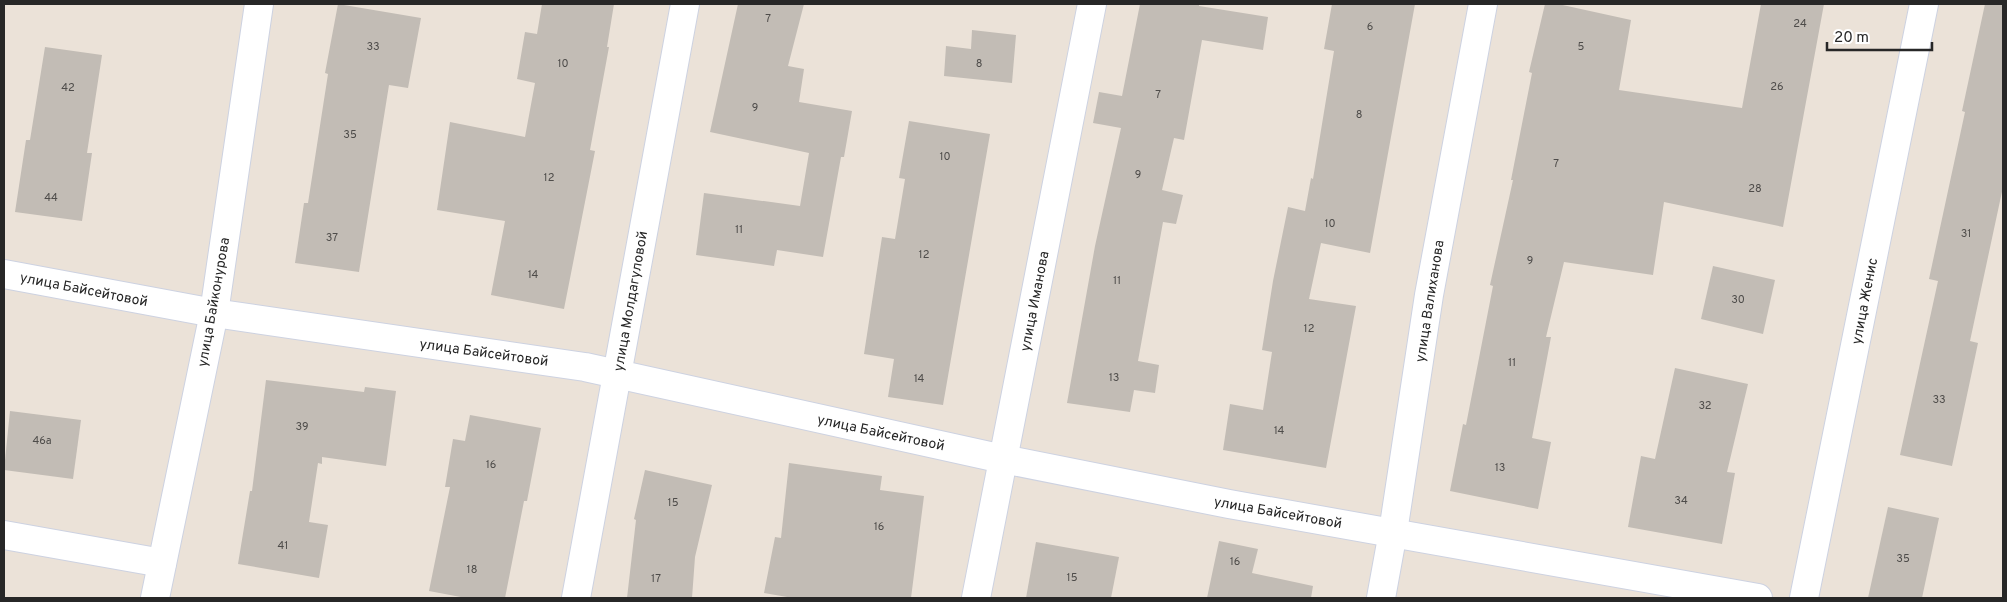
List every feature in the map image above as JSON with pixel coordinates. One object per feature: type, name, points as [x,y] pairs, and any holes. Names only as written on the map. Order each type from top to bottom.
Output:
[{"type":"street","name":"улица Байконурова","points":[[155,598],[214,313],[259,4]]},
{"type":"street","name":"улица Молдагуловой","points":[[576,598],[685,4]]},
{"type":"street","name":"улица Иманова","points":[[976,598],[1092,4]]},
{"type":"street","name":"улица Валиханова","points":[[1381,598],[1394,532],[1429,295],[1483,4]]},
{"type":"street","name":"улица Женис","points":[[1804,598],[1924,4]]},
{"type":"street","name":"улица Байсейтовой","points":[[4,274],[214,313],[585,367],[1003,459],[1229,504],[1758,598]]},
{"type":"street","points":[[4,535],[162,563]]},
{"type":"building","points":[[338,4],[421,18],[408,88],[389,85],[359,272],[295,263],[304,203],[308,203],[328,74],[325,73]]},
{"type":"building","points":[[542,4],[614,4],[607,47],[609,47],[590,150],[595,151],[564,309],[491,295],[505,221],[437,210],[450,122],[525,137],[535,83],[517,79],[525,32],[537,34]]},
{"type":"building","points":[[738,4],[804,4],[788,66],[804,69],[799,102],[852,111],[844,157],[841,157],[823,257],[777,250],[774,266],[696,255],[704,193],[800,206],[809,153],[710,132]]},
{"type":"building","points":[[1140,4],[1199,4],[1199,6],[1268,17],[1263,50],[1202,40],[1184,140],[1174,138],[1162,190],[1183,195],[1176,224],[1163,222],[1138,361],[1159,365],[1155,393],[1134,390],[1130,412],[1067,403],[1095,246],[1121,128],[1093,123],[1099,92],[1122,96]]},
{"type":"building","points":[[1332,4],[1415,4],[1370,253],[1321,243],[1309,299],[1356,306],[1326,468],[1223,450],[1230,404],[1263,410],[1272,352],[1262,350],[1273,281],[1288,207],[1305,211],[1311,178],[1313,179],[1334,51],[1324,49]]},
{"type":"building","points":[[1545,4],[1558,4],[1631,20],[1619,90],[1742,108],[1761,4],[1824,4],[1783,227],[1664,202],[1653,275],[1564,262],[1546,337],[1551,337],[1532,438],[1551,442],[1538,509],[1450,491],[1463,424],[1466,425],[1493,286],[1490,285],[1513,180],[1511,180],[1532,73],[1529,72]]},
{"type":"building","points":[[1985,4],[2003,4],[2003,187],[1970,341],[1978,343],[1952,466],[1900,455],[1938,281],[1929,279],[1965,112],[1962,111]]},
{"type":"building","points":[[972,30],[1016,35],[1012,83],[944,76],[946,46],[971,49]]},
{"type":"building","points":[[45,47],[102,55],[87,153],[92,153],[82,221],[15,212],[26,140],[30,140]]},
{"type":"building","points":[[909,121],[990,134],[943,405],[888,397],[894,359],[864,354],[882,237],[895,239],[905,179],[899,178]]},
{"type":"building","points":[[1713,266],[1775,280],[1763,334],[1701,319]]},
{"type":"building","points":[[1675,368],[1748,384],[1727,472],[1735,473],[1722,544],[1628,527],[1641,456],[1655,459]]},
{"type":"building","points":[[266,380],[364,392],[365,387],[396,391],[386,466],[322,457],[322,464],[318,463],[309,522],[328,525],[319,578],[238,564],[250,491],[252,491]]},
{"type":"building","points":[[10,411],[81,420],[73,479],[4,470]]},
{"type":"building","points":[[470,415],[541,428],[527,501],[524,501],[505,598],[466,598],[429,591],[450,487],[445,487],[453,439],[465,441]]},
{"type":"building","points":[[789,463],[882,476],[880,490],[924,496],[911,598],[793,598],[764,593],[775,537],[781,538]]},
{"type":"building","points":[[645,470],[712,485],[695,557],[692,598],[627,598],[636,520],[634,519]]},
{"type":"building","points":[[1888,507],[1939,518],[1922,598],[1868,598]]},
{"type":"building","points":[[1219,541],[1258,549],[1252,573],[1313,586],[1311,598],[1207,598]]},
{"type":"building","points":[[1036,542],[1119,557],[1111,598],[1026,598]]}]
